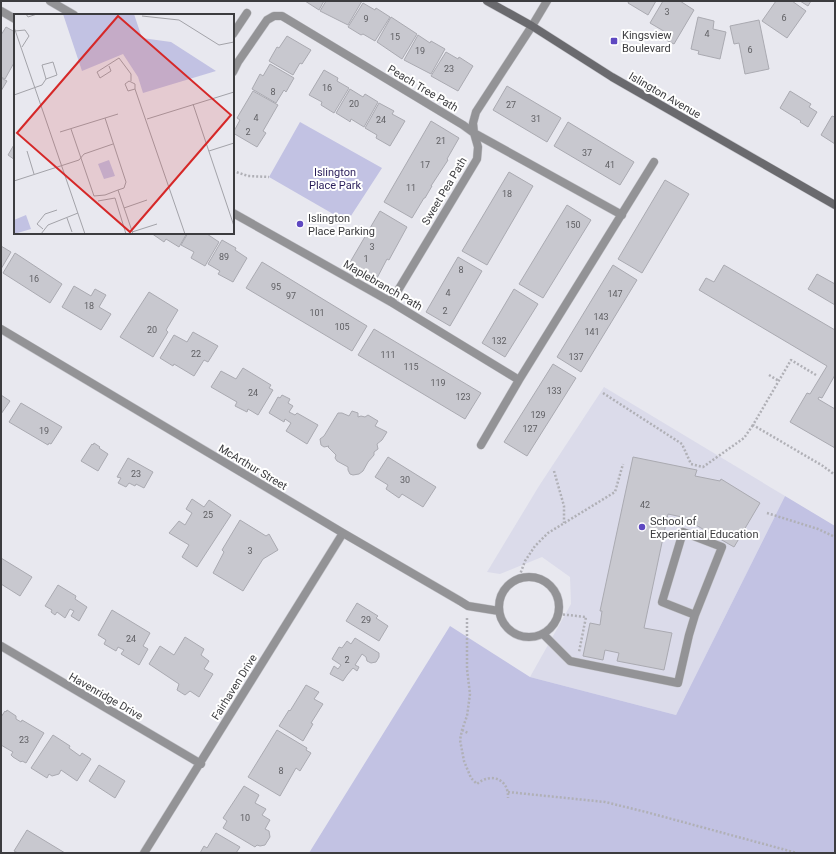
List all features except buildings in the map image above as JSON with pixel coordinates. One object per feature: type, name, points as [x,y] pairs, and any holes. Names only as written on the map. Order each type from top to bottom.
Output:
[{"type":"main road","name":"Islington Avenue","points":[[487,1],[532,26],[612,77],[835,205]]},
{"type":"street","points":[[50,1],[72,14]]},
{"type":"street","points":[[532,26],[547,1]]},
{"type":"street","points":[[1,11],[14,18]]},
{"type":"street","points":[[234,32],[247,13]]},
{"type":"street","name":"Peach Tree Path","points":[[234,70],[267,20],[274,16],[282,16],[474,133],[622,215]]},
{"type":"street","name":"Sweet Pea Path","points":[[391,302],[477,159],[478,147],[473,122],[476,112],[532,26]]},
{"type":"street","points":[[481,445],[519,380],[654,162]]},
{"type":"street","name":"Maplebranch Path","points":[[234,214],[391,302],[519,380]]},
{"type":"street","name":"McArthur Street","points":[[1,329],[468,606],[499,611]]},
{"type":"street","points":[[544,634],[570,661],[678,683],[695,615],[722,547],[683,532],[662,602],[695,615]]},
{"type":"street","name":"Fairhaven Drive","points":[[144,853],[343,533]]},
{"type":"street","points":[[522,578],[537,578],[550,585],[558,597],[559,614],[554,625],[544,634],[529,638],[515,634],[504,625],[499,611],[501,597],[509,585],[518,580],[522,578]]},
{"type":"street","name":"Havenridge Drive","points":[[1,646],[200,764]]},
{"type":"path","points":[[234,171],[248,176],[269,177]]},
{"type":"path","points":[[603,393],[682,444],[691,464],[704,467],[744,438],[790,360],[816,375]]},
{"type":"path","points":[[769,375],[779,381]]},
{"type":"path","points":[[753,425],[823,466],[835,475]]},
{"type":"path","points":[[518,580],[525,561],[535,546],[548,533],[615,492],[623,464]]},
{"type":"path","points":[[554,471],[564,506],[564,524]]},
{"type":"path","points":[[767,513],[818,529],[835,537]]},
{"type":"path","points":[[468,606],[467,669],[470,694],[467,716],[460,740],[461,752],[472,778],[477,784],[490,778],[499,780],[505,786],[508,792],[508,798]]},
{"type":"path","points":[[559,614],[586,617],[577,662]]},
{"type":"path","points":[[462,730],[468,733]]},
{"type":"path","points":[[508,792],[605,802],[797,853]]},
{"type":"shaded area","name":"School of Experiential Education","points":[[604,387],[785,496],[676,715],[530,677],[571,604],[570,577],[542,557],[500,574],[487,572],[539,486]]},
{"type":"green space","name":"Islington Place Park","points":[[300,122],[382,168],[347,222],[269,177]]},
{"type":"green space","points":[[785,496],[835,526],[835,853],[309,853],[450,626],[530,677],[676,715]]},
{"type":"place","name":"Kingsview Boulevard","points":[[614,41]]},
{"type":"place","name":"Islington Place Parking","points":[[300,224]]},
{"type":"place","name":"School of Experiential Education","points":[[642,527]]}]
